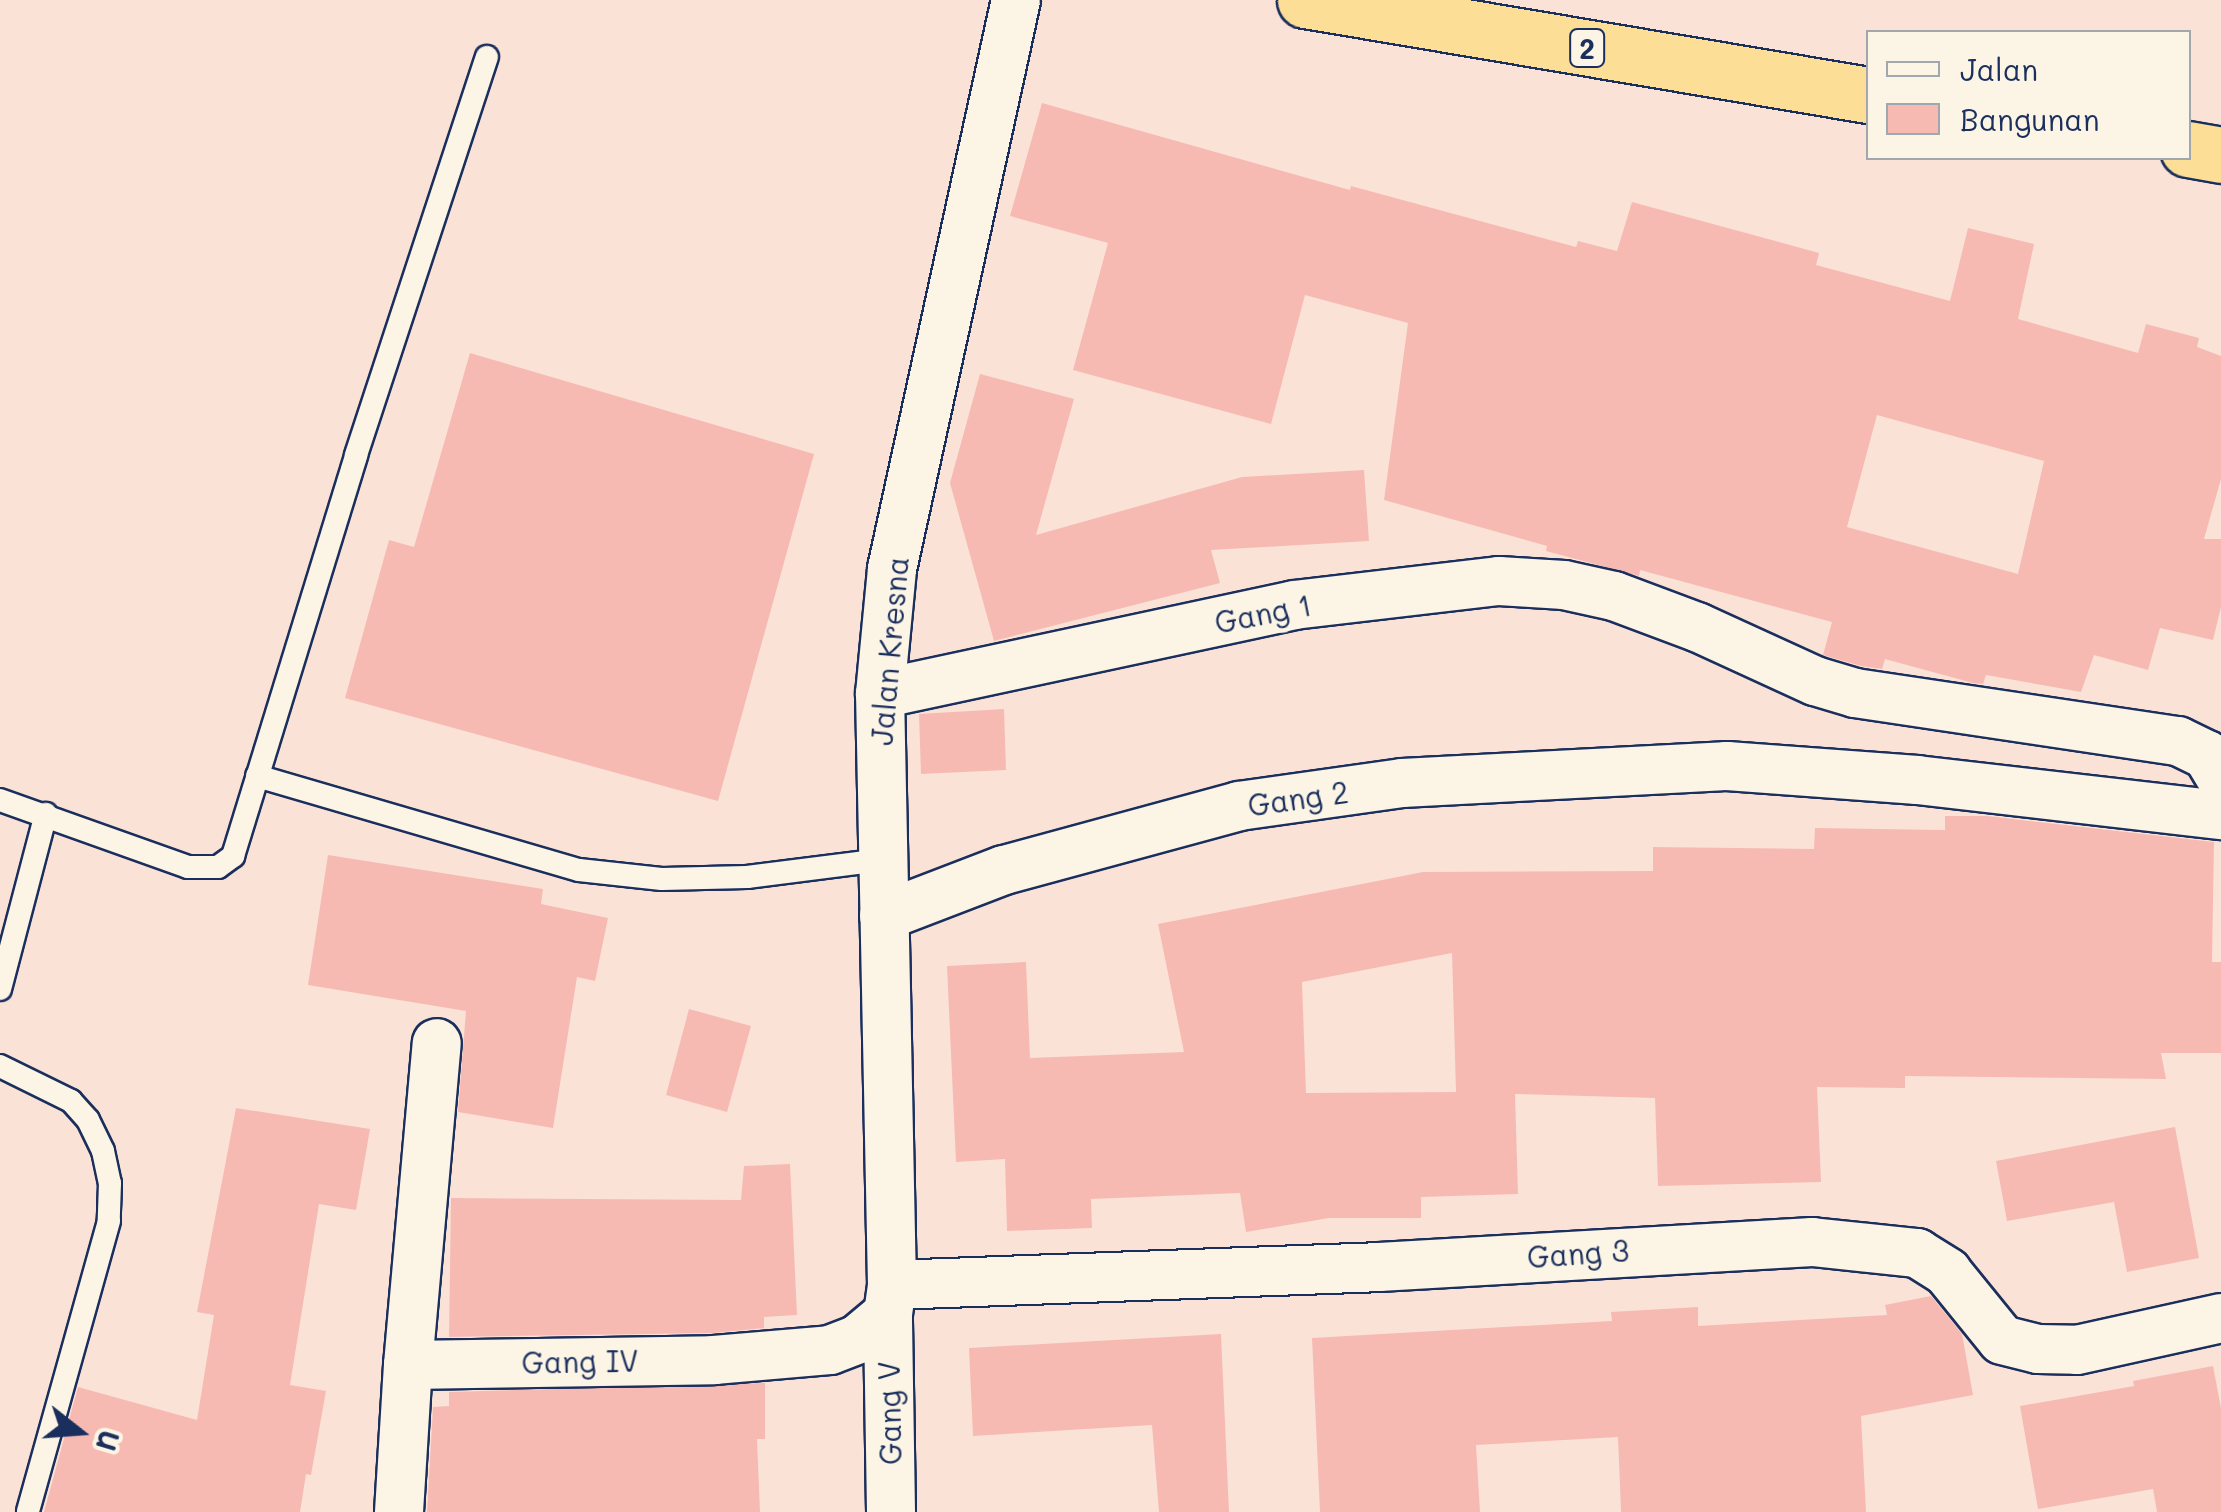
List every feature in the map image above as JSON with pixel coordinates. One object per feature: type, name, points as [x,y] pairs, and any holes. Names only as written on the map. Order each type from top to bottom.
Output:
[{"type":"highway","name":"2","points":[[1304,0],[1866,95]]},
{"type":"highway","points":[[2191,150],[2221,155]]},
{"type":"street","name":"Jalan Kresna","points":[[890,1299],[880,694],[892,569],[1016,0]]},
{"type":"street","name":"Gang 1","points":[[880,694],[1294,605],[1499,581],[1564,586],[1649,608],[1815,681],[1855,693],[2178,741],[2207,755],[2221,778]]},
{"type":"street","name":"Gang 2","points":[[884,916],[1004,870],[1239,806],[1402,783],[1727,766],[1917,780],[2221,814]]},
{"type":"street","points":[[399,1512],[408,1365],[438,1042]]},
{"type":"street","name":"Gang 3","points":[[890,1299],[1812,1242],[1917,1253],[1947,1272],[2002,1340],[2038,1349],[2077,1350],[2221,1318]]},
{"type":"street","name":"Gang IV","points":[[408,1365],[714,1360],[830,1350],[858,1339],[890,1299]]},
{"type":"street","name":"Gang V","points":[[890,1299],[891,1512]]},
{"type":"lane","points":[[0,800],[171,862],[218,867],[233,856],[487,57]]},
{"type":"lane","points":[[256,776],[579,870],[662,879],[746,876],[882,860]]},
{"type":"lane","points":[[0,989],[46,814]]},
{"type":"lane","points":[[0,1066],[72,1100],[88,1120],[103,1151],[110,1183],[109,1222],[28,1512]]},
{"type":"building","points":[[1042,103],[1350,190],[1351,186],[1576,247],[1578,241],[1617,251],[1632,202],[1819,253],[1816,265],[1950,301],[1968,228],[2034,244],[2018,319],[2138,353],[2146,324],[2199,338],[2197,347],[2221,356],[2221,479],[2204,539],[2221,539],[2221,607],[2213,640],[2160,628],[2148,670],[2094,655],[2081,692],[1986,675],[1983,684],[1973,683],[1885,659],[1882,669],[1823,655],[1832,622],[1640,570],[1639,576],[1546,551],[1547,546],[1384,500],[1408,323],[1305,295],[1271,424],[1073,370],[1108,243],[1010,216]],"holes":[[[1877,415],[2044,461],[2018,574],[1847,527]]]},
{"type":"building","points":[[470,353],[814,454],[718,801],[345,698],[389,540],[414,547]]},
{"type":"building","points":[[980,374],[1074,399],[1036,535],[1242,477],[1364,470],[1369,541],[1211,550],[1220,583],[994,641],[950,483]]},
{"type":"building","points":[[1004,709],[1006,770],[921,774],[919,714]]},
{"type":"building","points":[[1945,816],[1987,816],[2214,842],[2212,962],[2221,962],[2221,1053],[2161,1053],[2166,1079],[1905,1076],[1905,1088],[1817,1087],[1821,1182],[1658,1186],[1655,1098],[1515,1094],[1518,1194],[1421,1197],[1421,1218],[1329,1218],[1246,1232],[1240,1193],[1091,1199],[1092,1228],[1007,1231],[1005,1159],[956,1162],[947,966],[1026,962],[1030,1058],[1184,1052],[1158,924],[1423,872],[1653,871],[1653,847],[1814,849],[1815,828],[1945,830]],"holes":[[[1452,953],[1456,1092],[1306,1093],[1302,982]]]},
{"type":"building","points":[[328,855],[543,889],[541,904],[608,918],[595,981],[577,977],[553,1128],[458,1112],[466,1011],[308,985]]},
{"type":"building","points":[[689,1009],[751,1026],[727,1112],[666,1095]]},
{"type":"building","points":[[236,1108],[370,1129],[356,1210],[319,1204],[290,1385],[326,1391],[300,1512],[44,1512],[78,1387],[197,1420],[214,1315],[197,1312]]},
{"type":"building","points":[[2175,1127],[2199,1258],[2127,1272],[2114,1202],[2007,1221],[1996,1161]]},
{"type":"building","points":[[790,1164],[797,1315],[764,1317],[764,1328],[713,1333],[449,1337],[451,1198],[741,1200],[744,1166]]},
{"type":"building","points":[[1931,1296],[1962,1334],[1973,1395],[1861,1416],[1866,1512],[1621,1512],[1618,1437],[1476,1445],[1480,1512],[1320,1512],[1312,1338],[1612,1321],[1611,1312],[1698,1307],[1698,1326],[1887,1315],[1885,1305]]},
{"type":"building","points":[[1221,1334],[1229,1512],[1159,1512],[1152,1425],[973,1436],[969,1348]]},
{"type":"building","points":[[2213,1366],[2221,1408],[2221,1512],[2157,1512],[2153,1489],[2038,1509],[2020,1406],[2134,1386],[2133,1381]]},
{"type":"building","points":[[765,1383],[765,1439],[757,1439],[760,1512],[427,1512],[433,1407],[449,1406],[449,1392]]}]
